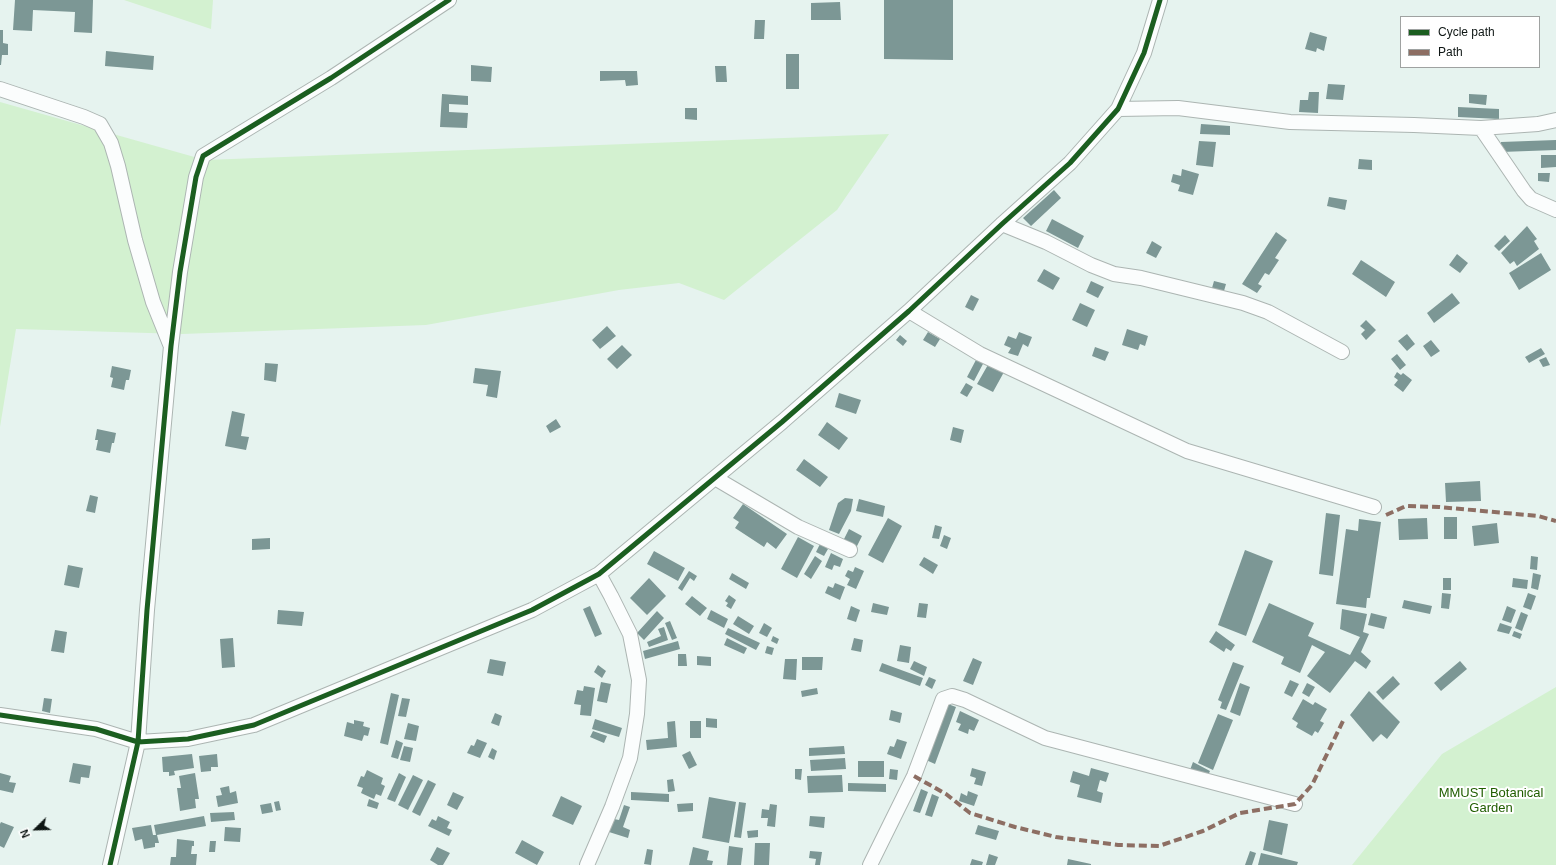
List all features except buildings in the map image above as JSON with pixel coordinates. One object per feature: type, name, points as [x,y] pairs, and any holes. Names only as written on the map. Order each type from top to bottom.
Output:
[{"type":"street","points":[[110,865],[138,742],[149,589],[171,346],[181,264],[196,177],[204,156],[331,78],[449,0]]},
{"type":"street","points":[[0,715],[96,729],[138,742],[188,739],[254,726],[532,610],[599,574],[788,417],[909,311],[1070,163],[1118,109],[1144,53],[1160,0]]},
{"type":"street","points":[[0,89],[84,117],[100,124],[111,143],[116,158],[135,240],[153,302],[171,346]]},
{"type":"street","points":[[1118,109],[1178,108],[1290,122],[1481,128],[1538,124],[1556,120]]},
{"type":"street","points":[[1481,128],[1531,199],[1556,210]]},
{"type":"street","points":[[1002,224],[1046,242],[1091,265],[1114,274],[1141,278],[1243,303],[1268,312],[1342,352]]},
{"type":"street","points":[[909,311],[980,354],[1187,452],[1374,507]]},
{"type":"street","points":[[715,478],[798,527],[850,550]]},
{"type":"street","points":[[587,865],[612,807],[630,758],[637,714],[639,680],[630,634],[612,596],[599,574]]},
{"type":"street","points":[[870,865],[914,776],[943,699],[952,696],[966,700],[1045,738],[1295,804]]},
{"type":"green space","points":[[124,0],[213,0],[211,29]]},
{"type":"green space","points":[[0,102],[205,160],[889,134],[837,210],[724,300],[679,283],[619,290],[426,325],[182,334],[16,329],[0,427]]},
{"type":"green space","name":"MMUST Botanical Garden","points":[[1556,687],[1556,865],[1352,865],[1442,754]]},
{"type":"marked path","points":[[1386,515],[1406,506],[1439,507],[1538,516],[1556,521]]},
{"type":"marked path","points":[[914,776],[946,794],[970,813],[1015,827],[1056,837],[1118,845],[1159,846],[1203,831],[1240,813],[1295,804],[1312,785],[1343,721]]},
{"type":"cycle path","points":[[110,865],[138,742],[147,610],[171,346],[180,272],[196,177],[203,156],[331,78],[449,0]]},
{"type":"cycle path","points":[[0,715],[96,729],[138,742],[188,739],[254,725],[532,610],[599,574],[782,422],[909,311],[1070,163],[1118,109],[1144,53],[1160,0]]}]
